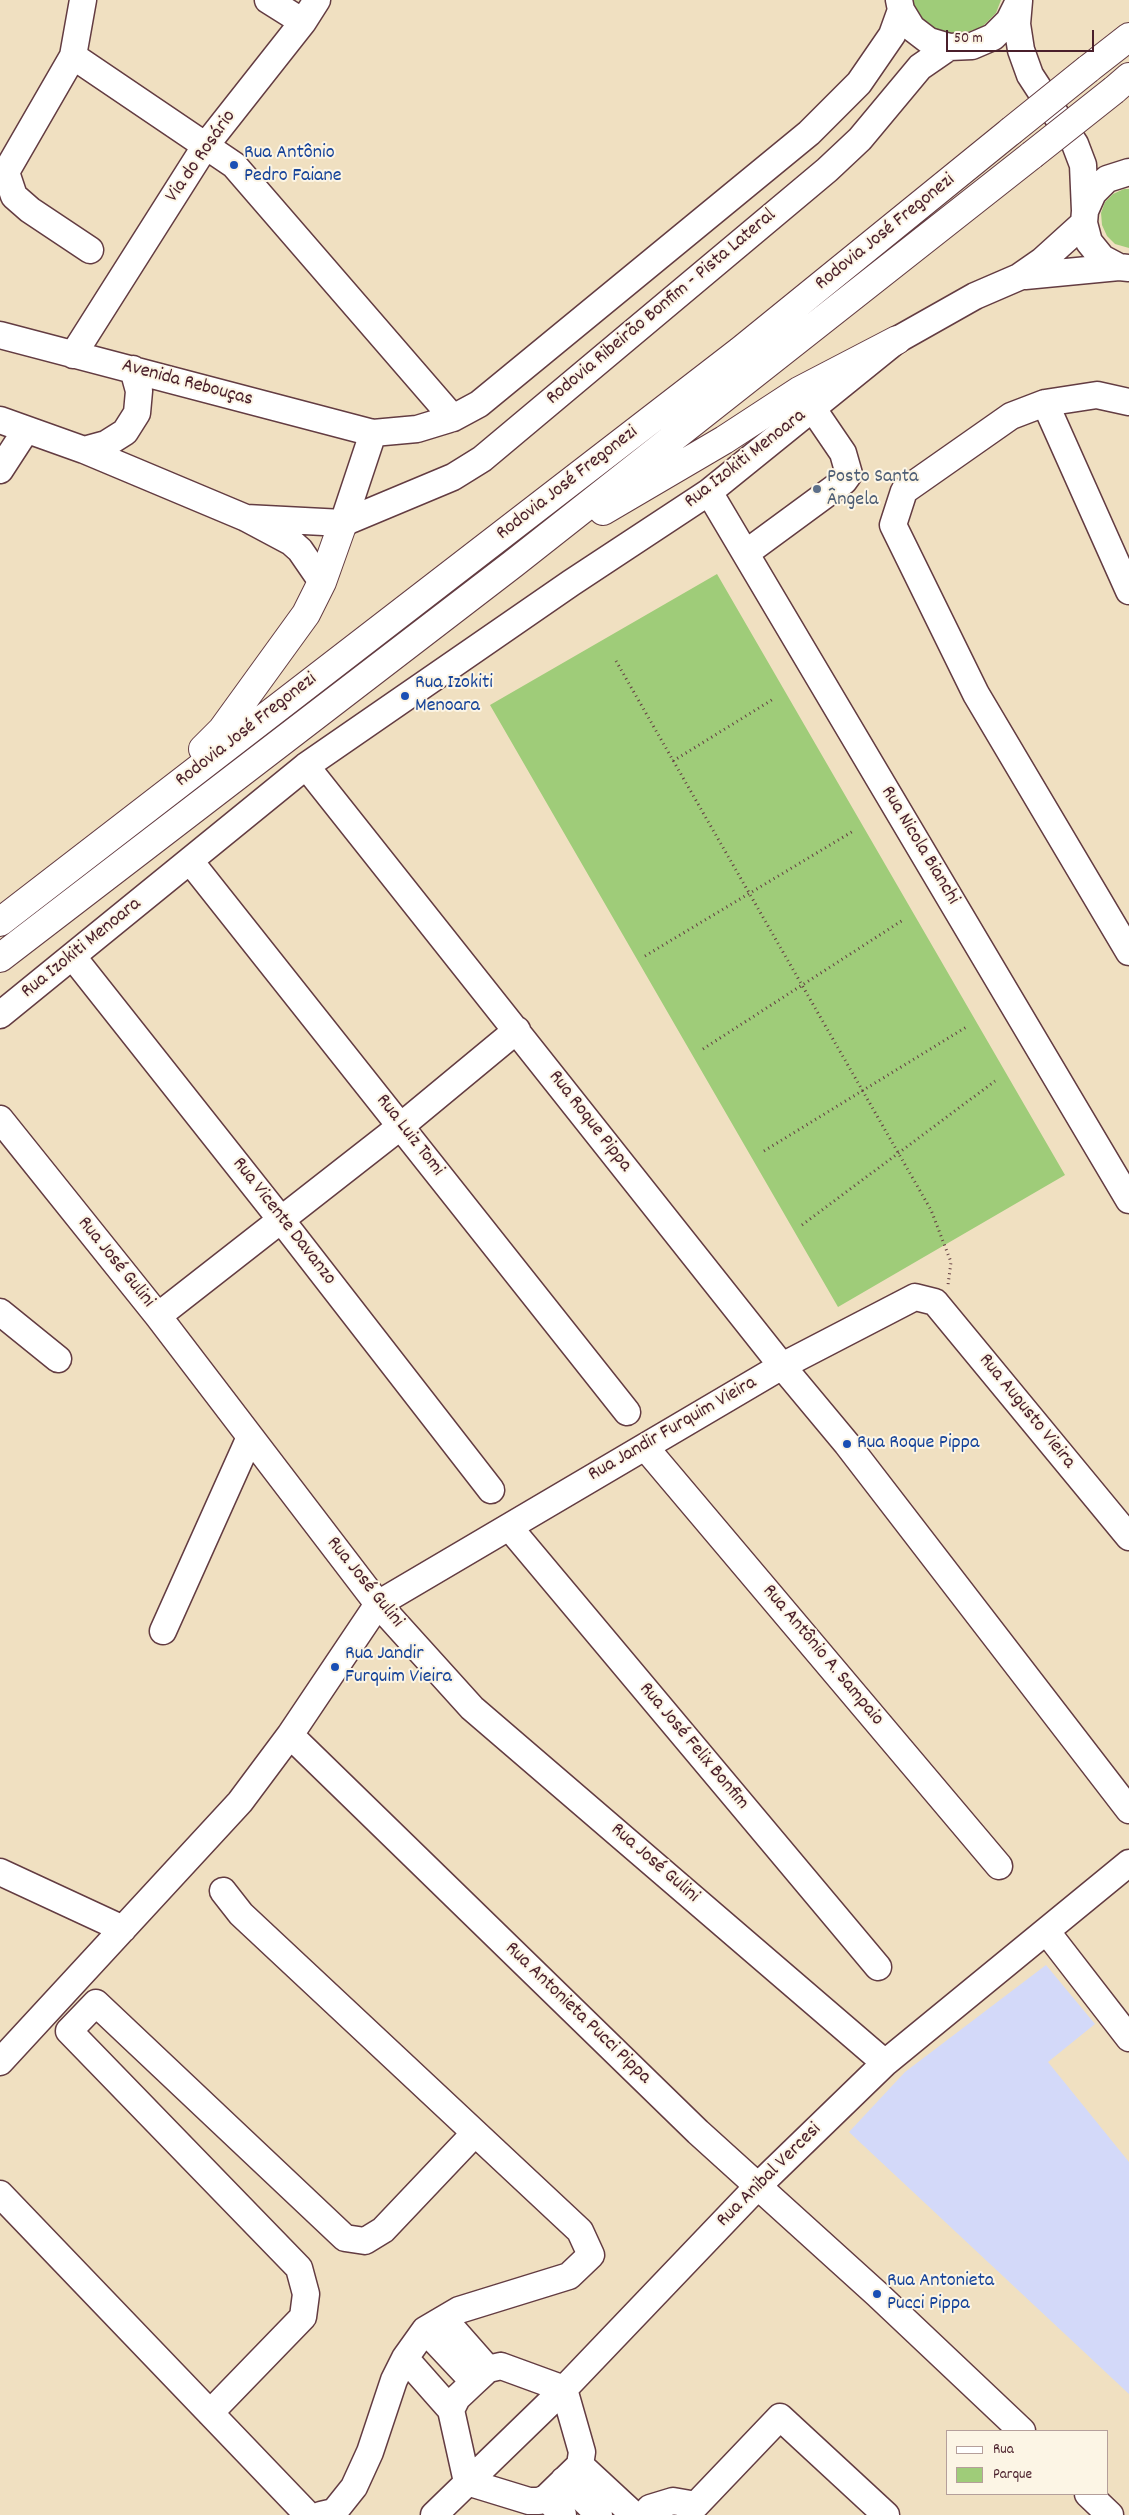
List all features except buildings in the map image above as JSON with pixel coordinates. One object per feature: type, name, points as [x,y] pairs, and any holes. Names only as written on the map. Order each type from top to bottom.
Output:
[{"type":"highway","name":"Rodovia José Fregonezi","points":[[0,922],[740,351],[1129,37]]},
{"type":"highway","name":"Rodovia José Fregonezi","points":[[0,958],[514,564],[1122,83]]},
{"type":"highway","points":[[514,564],[724,440],[799,391],[897,340]]},
{"type":"highway","points":[[131,822],[222,730],[306,614],[322,582],[343,523]]},
{"type":"street","points":[[83,0],[73,56],[6,172],[14,196],[30,210],[90,250]]},
{"type":"street","points":[[268,0],[303,22]]},
{"type":"street","name":"Via do Rosário","points":[[73,355],[206,146],[303,22],[317,0]]},
{"type":"street","points":[[1019,0],[1017,24],[1021,50],[1030,75],[1075,144],[1083,165],[1085,217],[1089,242],[1102,258],[1124,268]]},
{"type":"street","name":"Rodovia Ribeirão Bonfim - Pista Lateral","points":[[343,523],[453,477],[508,439],[827,170],[860,138],[920,67],[960,47],[993,37],[1009,21],[1019,0]]},
{"type":"street","points":[[899,5],[918,32],[929,41],[994,51],[1014,61],[1030,75]]},
{"type":"street","name":"Rodovia Ribeirão Bonfim - Pista Lateral","points":[[373,434],[417,429],[454,418],[479,404],[809,133],[859,83],[892,35],[899,5]]},
{"type":"street","points":[[73,56],[234,165],[454,418]]},
{"type":"street","points":[[1075,144],[1108,167],[1127,172]]},
{"type":"street","points":[[1085,217],[1092,193],[1107,179],[1127,172]]},
{"type":"street","name":"Rua Izokiti Menoara","points":[[0,1015],[306,766],[570,583],[709,492],[897,340],[975,296],[1019,277],[1042,262],[1085,217]]},
{"type":"street","name":"Rua Izokiti Menoara","points":[[1019,277],[1124,268]]},
{"type":"street","points":[[84,450],[106,444],[124,432],[137,413],[139,391],[124,367],[103,350],[96,333],[96,320]]},
{"type":"street","name":"Avenida Rebouças","points":[[0,335],[373,434]]},
{"type":"street","points":[[1129,402],[1097,395],[1045,403],[1011,416],[904,491],[893,525],[976,694],[1129,952]]},
{"type":"street","points":[[1045,403],[1129,591]]},
{"type":"street","points":[[746,553],[844,481],[849,474],[843,453],[812,409]]},
{"type":"street","points":[[0,420],[84,450],[246,518],[291,542],[300,550],[322,582]]},
{"type":"street","points":[[0,470],[26,430]]},
{"type":"street","points":[[246,518],[343,523],[373,434]]},
{"type":"street","name":"Rua Nicola Bianchi","points":[[709,492],[1129,1200]]},
{"type":"street","name":"Rua Roque Pippa","points":[[306,766],[782,1366],[847,1444],[1129,1810]]},
{"type":"street","name":"Rua Luiz Tomi","points":[[190,860],[627,1412]]},
{"type":"street","name":"Rua Vicente Davanzo","points":[[73,957],[282,1221],[490,1490]]},
{"type":"street","points":[[158,1316],[282,1221],[517,1030]]},
{"type":"street","name":"Rua José Gulini","points":[[4,1133],[158,1316],[378,1604],[472,1708],[885,2063]]},
{"type":"street","name":"Rua Jandir Furquim Vieira","points":[[0,2062],[240,1802],[290,1735],[378,1604],[782,1366],[915,1297]]},
{"type":"street","name":"Rua Augusto Vieira","points":[[915,1297],[935,1302],[1129,1537]]},
{"type":"street","points":[[0,1312],[58,1359]]},
{"type":"street","points":[[163,1631],[250,1437]]},
{"type":"street","name":"Rua Antônio A. Sampaio","points":[[645,1446],[999,1866]]},
{"type":"street","name":"Rua José Felix Bonfim","points":[[509,1527],[878,1967]]},
{"type":"street","name":"Rua Antonieta Pucci Pippa","points":[[290,1735],[691,2125],[877,2294],[1021,2430]]},
{"type":"street","name":"Rua Anibal Vercesi","points":[[434,2515],[564,2389],[758,2186],[885,2063],[1129,1863]]},
{"type":"street","points":[[0,1872],[123,1929]]},
{"type":"street","points":[[224,1892],[241,1914],[580,2231],[591,2255],[569,2276],[459,2310],[434,2324],[405,2358],[354,2487],[334,2512],[321,2515]]},
{"type":"street","points":[[1047,1932],[1129,2038]]},
{"type":"street","points":[[210,2412],[302,2317],[306,2294],[299,2268],[69,2031],[96,2003],[345,2238],[365,2241],[383,2230],[475,2133]]},
{"type":"street","points":[[0,2194],[308,2515]]},
{"type":"street","points":[[434,2324],[481,2375]]},
{"type":"street","points":[[405,2358],[451,2410],[468,2482],[554,2507],[582,2452],[564,2389],[500,2366],[481,2375],[457,2398],[451,2410]]},
{"type":"street","points":[[644,2515],[650,2508],[673,2501],[700,2510],[780,2417],[886,2515]]},
{"type":"street","points":[[572,2473],[599,2515]]},
{"type":"street","points":[[572,2473],[634,2515]]},
{"type":"street","points":[[1089,2495],[1110,2515]]},
{"type":"path","points":[[616,661],[931,1210],[951,1262],[945,1314]]},
{"type":"path","points":[[673,761],[775,698]]},
{"type":"path","points":[[645,956],[855,830]]},
{"type":"path","points":[[702,1049],[903,920]]},
{"type":"path","points":[[764,1151],[968,1026]]},
{"type":"path","points":[[802,1225],[995,1081]]},
{"type":"shaded area","points":[[1046,1965],[1095,2024],[1048,2062],[1129,2162],[1129,2394],[849,2132],[905,2072]]},
{"type":"green space","points":[[911,0],[1001,0],[996,13],[982,27],[965,33],[946,33],[929,26],[916,12]]},
{"type":"green space","points":[[1129,189],[1129,248],[1115,244],[1107,236],[1102,225],[1101,213],[1105,202],[1113,194]]},
{"type":"green space","points":[[717,574],[1065,1175],[838,1307],[490,705]]},
{"type":"place","name":"Rua Antônio Pedro Faiane","points":[[234,165]]},
{"type":"place","name":"Posto Santa Ângela","points":[[817,489]]},
{"type":"place","name":"Rua Izokiti Menoara","points":[[405,696]]},
{"type":"place","name":"Rua Roque Pippa","points":[[847,1444]]},
{"type":"place","name":"Rua Jandir Furquim Vieira","points":[[335,1667]]},
{"type":"place","name":"Rua Antonieta Pucci Pippa","points":[[877,2294]]}]
